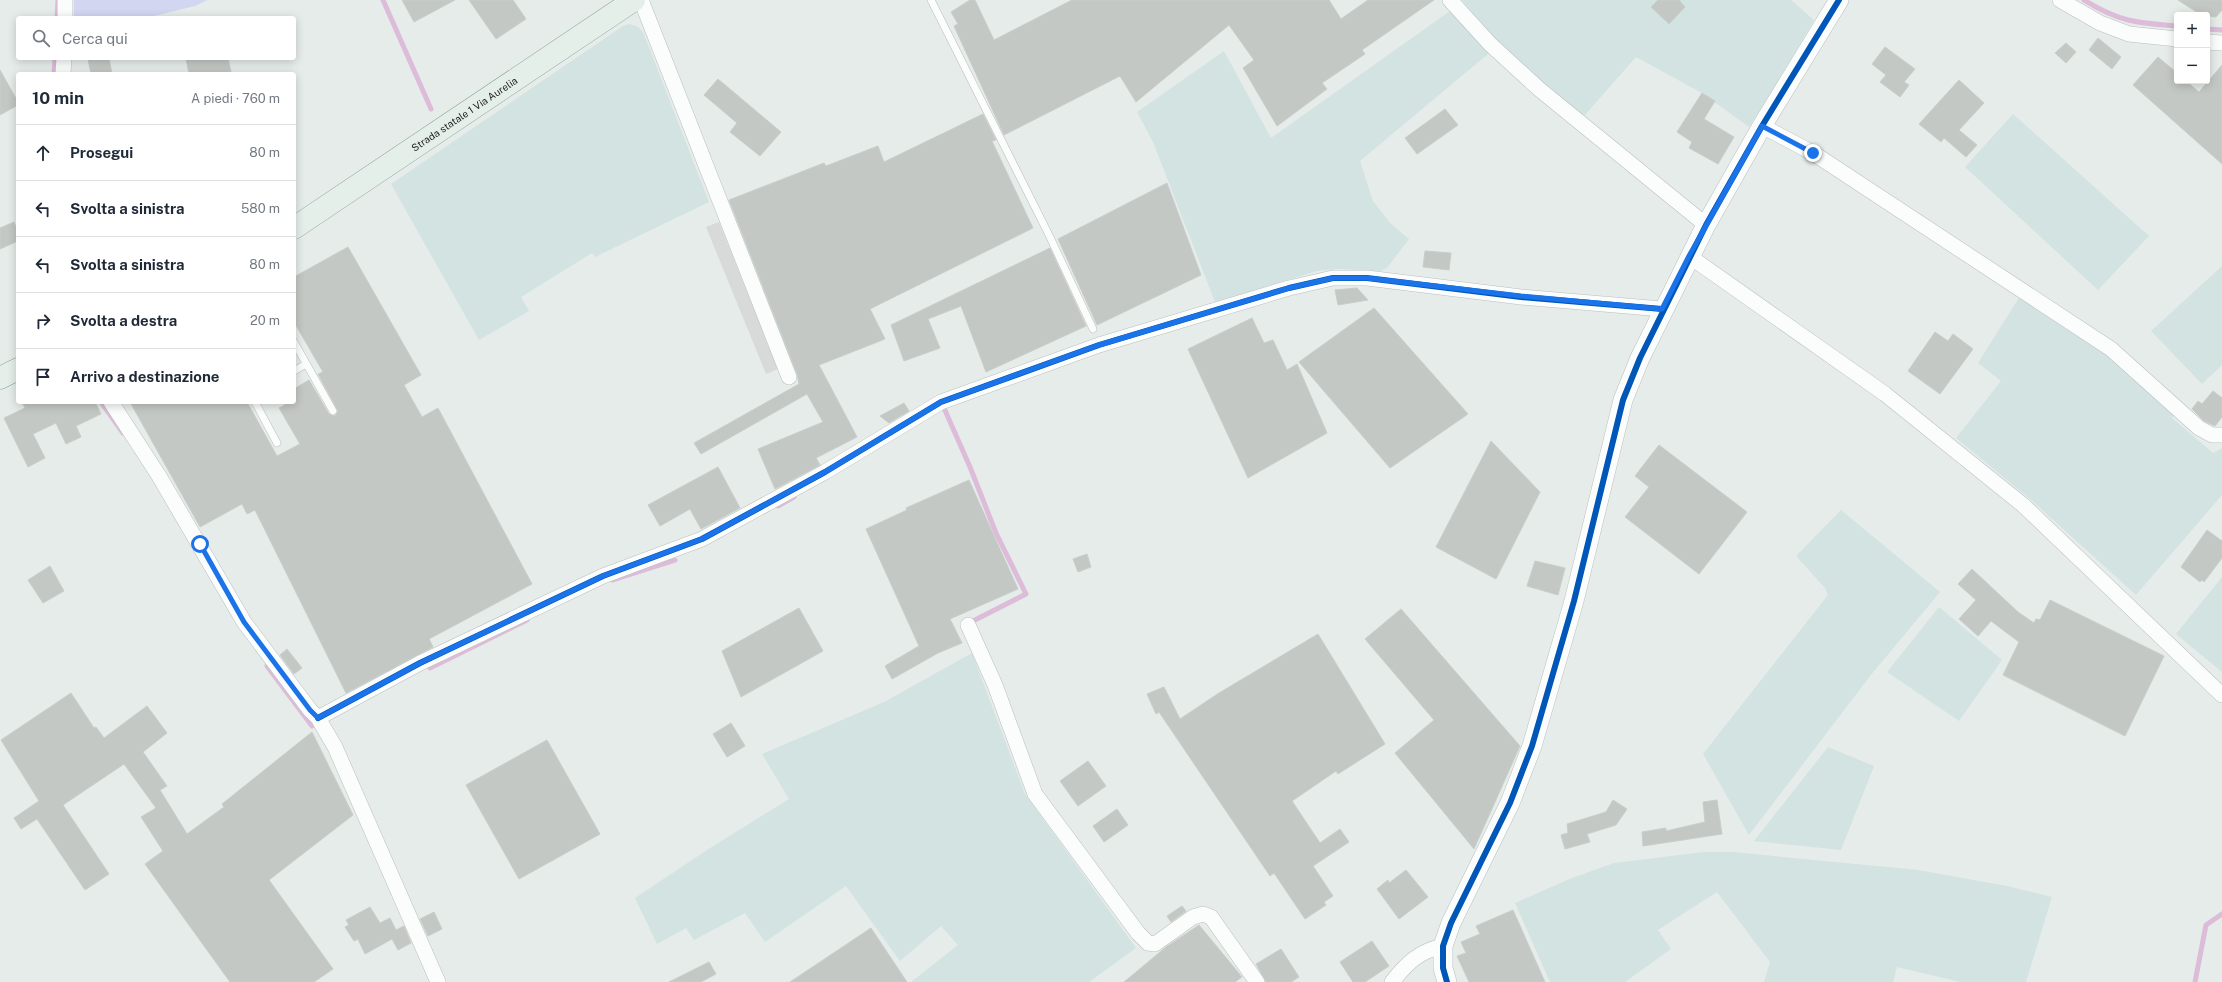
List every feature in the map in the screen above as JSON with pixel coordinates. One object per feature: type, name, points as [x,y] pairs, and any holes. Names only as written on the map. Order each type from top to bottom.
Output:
[{"type":"main road","name":"Strada statale 1 Via Aurelia","points":[[296,227],[634,0]]},
{"type":"main road","points":[[0,378],[16,370]]},
{"type":"street","points":[[65,16],[66,0]]},
{"type":"street","points":[[641,0],[789,377]]},
{"type":"street","points":[[1450,0],[1490,44],[1539,89],[1706,224]]},
{"type":"street","points":[[1447,982],[1444,968],[1443,946],[1451,923],[1510,803],[1524,769],[1574,601],[1623,400],[1662,309],[1706,224],[1762,126],[1838,0]]},
{"type":"street","points":[[2060,0],[2100,23],[2129,34],[2174,39]]},
{"type":"street","points":[[2210,42],[2222,43]]},
{"type":"street","points":[[63,72],[64,60]]},
{"type":"street","points":[[1762,126],[1813,153],[2069,320],[2111,349],[2199,428],[2212,435],[2222,435]]},
{"type":"street","points":[[1689,256],[1885,394],[2023,505],[2222,695]]},
{"type":"street","points":[[318,718],[420,663],[603,576],[702,539],[825,472],[941,402],[1099,345],[1289,288],[1333,278],[1367,278],[1521,296],[1662,309]]},
{"type":"street","points":[[112,404],[159,476],[244,622],[310,710],[318,718],[335,747],[438,982]]},
{"type":"street","points":[[968,625],[995,685],[1035,794],[1138,933],[1148,943],[1154,944],[1193,918],[1203,914],[1212,917],[1257,982]]},
{"type":"street","points":[[1392,982],[1405,965],[1420,954],[1443,946]]},
{"type":"lane","points":[[931,0],[1049,236],[1093,329]]},
{"type":"lane","points":[[296,346],[333,411]]},
{"type":"lane","points":[[296,371],[306,364]]},
{"type":"lane","points":[[255,404],[276,443]]},
{"type":"shaded area","points":[[74,0],[207,0],[195,6],[154,16],[74,16]]},
{"type":"shaded area","points":[[1462,0],[1791,0],[1814,20],[1749,127],[1702,93],[1636,57],[1584,116],[1545,85],[1493,39]]},
{"type":"shaded area","points":[[1450,11],[1487,50],[1488,54],[1360,161],[1373,201],[1390,223],[1409,239],[1387,268],[1380,271],[1339,269],[1317,271],[1215,302],[1153,142],[1137,112],[1224,51],[1271,138]]},
{"type":"shaded area","points":[[630,24],[638,27],[643,32],[709,202],[595,257],[592,253],[521,297],[529,311],[479,340],[391,184],[623,26]]},
{"type":"shaded area","points":[[2013,114],[2149,236],[2098,290],[1965,167]]},
{"type":"shaded area","points":[[719,222],[778,369],[766,374],[706,227]]},
{"type":"shaded area","points":[[2222,266],[2222,365],[2202,384],[2151,331]]},
{"type":"shaded area","points":[[2020,296],[2107,352],[2176,412],[2172,418],[2213,453],[2222,448],[2222,495],[2136,595],[2030,499],[1956,438],[2001,381],[1978,363]]},
{"type":"shaded area","points":[[1841,510],[1940,592],[1870,676],[1749,835],[1703,754],[1828,595],[1825,588],[1796,556]]},
{"type":"shaded area","points":[[2222,577],[2222,672],[2176,634]]},
{"type":"shaded area","points":[[1939,607],[2002,660],[1959,721],[1887,672]]},
{"type":"shaded area","points":[[972,653],[1025,794],[1136,948],[1089,982],[911,982],[958,945],[941,926],[900,961],[846,886],[765,942],[745,913],[694,940],[686,928],[657,944],[635,898],[707,850],[789,799],[762,754],[884,702]]},
{"type":"shaded area","points":[[1828,747],[1874,766],[1841,850],[1754,841]]},
{"type":"shaded area","points":[[1704,852],[1733,852],[1918,870],[2007,886],[2052,897],[2026,982],[1960,982],[1897,967],[1893,982],[1764,982],[1770,962],[1717,892],[1658,930],[1671,949],[1625,982],[1550,982],[1515,903],[1572,878],[1614,863]]},
{"type":"building","points":[[402,0],[455,0],[414,22]]},
{"type":"building","points":[[469,0],[513,0],[526,19],[496,39]]},
{"type":"building","points":[[970,0],[975,0],[994,40],[1072,0],[1329,0],[1341,19],[1368,0],[1434,0],[1362,50],[1365,54],[1322,83],[1327,89],[1277,126],[1243,68],[1254,60],[1229,25],[1136,102],[1120,76],[1004,135],[954,26],[958,24],[951,12]]},
{"type":"building","points":[[1658,0],[1679,0],[1685,7],[1669,24],[1651,7]]},
{"type":"building","points":[[2178,0],[2222,0],[2222,10],[2216,17],[2210,16],[2210,12],[2196,12]]},
{"type":"building","points":[[2098,38],[2121,57],[2112,69],[2089,50]]},
{"type":"building","points":[[2066,43],[2076,52],[2066,63],[2055,53]]},
{"type":"building","points":[[1885,47],[1915,69],[1904,82],[1909,85],[1900,97],[1880,82],[1886,75],[1872,64]]},
{"type":"building","points":[[2158,57],[2174,70],[2174,84],[2190,84],[2199,92],[2206,84],[2210,84],[2210,79],[2222,65],[2222,164],[2133,85]]},
{"type":"building","points":[[88,60],[109,60],[112,72],[91,72]]},
{"type":"building","points":[[186,60],[228,60],[231,72],[189,72]]},
{"type":"building","points":[[0,70],[16,98],[16,106],[0,115]]},
{"type":"building","points":[[718,79],[781,132],[760,156],[730,132],[737,123],[704,95]]},
{"type":"building","points":[[1959,80],[1984,103],[1959,130],[1977,145],[1966,157],[1944,138],[1941,142],[1919,124]]},
{"type":"building","points":[[1702,93],[1715,101],[1704,119],[1734,137],[1718,164],[1689,148],[1692,142],[1677,132]]},
{"type":"building","points":[[1445,109],[1458,125],[1417,154],[1405,138]]},
{"type":"building","points":[[983,114],[996,140],[992,141],[1033,228],[870,309],[885,339],[819,365],[857,437],[816,458],[820,465],[775,489],[758,449],[823,422],[807,394],[701,454],[694,443],[799,384],[797,374],[729,200],[824,163],[826,166],[878,146],[884,162]]},
{"type":"building","points":[[1167,183],[1201,275],[1097,325],[1058,239]]},
{"type":"building","points":[[14,222],[16,227],[16,242],[0,249],[0,228]]},
{"type":"building","points":[[348,247],[421,375],[404,385],[422,417],[438,408],[532,584],[429,639],[433,647],[346,693],[255,510],[247,514],[242,504],[200,527],[131,404],[248,404],[277,456],[300,444],[279,408],[286,404],[296,404],[296,388],[309,380],[329,414],[335,416],[338,411],[318,374],[323,372],[296,325],[296,276]]},
{"type":"building","points":[[1050,248],[1086,326],[986,372],[961,306],[928,319],[940,348],[904,361],[891,325]]},
{"type":"building","points":[[1425,251],[1451,253],[1449,270],[1423,267]]},
{"type":"building","points":[[1357,288],[1368,300],[1338,305],[1335,290]]},
{"type":"building","points":[[1374,308],[1468,414],[1390,468],[1299,362]]},
{"type":"building","points":[[1252,318],[1264,343],[1273,340],[1287,370],[1297,364],[1327,433],[1248,478],[1188,349]]},
{"type":"building","points":[[1935,332],[1948,341],[1953,334],[1973,349],[1940,394],[1908,371]]},
{"type":"building","points":[[2213,391],[2222,398],[2222,417],[2215,426],[2204,421],[2192,409],[2198,401],[2202,404]]},
{"type":"building","points":[[904,403],[909,411],[889,423],[880,416]]},
{"type":"building","points":[[23,404],[96,404],[101,414],[76,426],[81,437],[66,444],[56,423],[33,434],[45,458],[28,467],[4,418],[25,408]]},
{"type":"building","points":[[1491,441],[1540,492],[1496,579],[1436,547]]},
{"type":"building","points":[[1659,445],[1747,512],[1699,574],[1625,517],[1649,487],[1635,476]]},
{"type":"building","points":[[718,467],[740,508],[701,529],[690,509],[660,526],[648,505]]},
{"type":"building","points":[[969,480],[1018,589],[950,619],[962,643],[938,653],[892,679],[885,666],[919,646],[866,529],[907,510],[906,508]]},
{"type":"building","points":[[2207,530],[2222,541],[2222,558],[2204,582],[2202,580],[2200,582],[2181,567]]},
{"type":"building","points":[[1087,554],[1091,567],[1078,572],[1073,559]]},
{"type":"building","points":[[1535,561],[1565,568],[1558,595],[1527,586]]},
{"type":"building","points":[[50,566],[64,591],[43,603],[28,580]]},
{"type":"building","points":[[1972,569],[2018,612],[2034,623],[2036,619],[2040,620],[2050,600],[2164,656],[2125,736],[2003,675],[2019,642],[1991,621],[1978,636],[1959,619],[1976,600],[1958,584]]},
{"type":"building","points":[[799,608],[823,651],[741,697],[722,651]]},
{"type":"building","points":[[1401,609],[1520,746],[1474,849],[1395,753],[1434,720],[1365,639]]},
{"type":"building","points":[[1318,634],[1385,744],[1338,774],[1336,771],[1292,801],[1320,843],[1340,829],[1349,842],[1313,866],[1333,896],[1324,902],[1326,905],[1305,919],[1274,873],[1270,876],[1159,712],[1156,714],[1147,694],[1164,687],[1180,719],[1219,693]]},
{"type":"building","points":[[287,649],[302,668],[294,674],[280,655]]},
{"type":"building","points":[[71,693],[94,728],[96,727],[104,738],[147,706],[167,733],[143,752],[167,786],[160,790],[187,834],[224,807],[222,804],[312,732],[353,815],[269,880],[333,969],[314,982],[230,982],[145,864],[163,851],[141,817],[156,808],[124,764],[63,805],[109,874],[85,890],[37,819],[21,829],[14,818],[39,801],[1,740]]},
{"type":"building","points":[[731,723],[745,746],[727,757],[713,734]]},
{"type":"building","points":[[547,740],[600,834],[519,879],[466,785]]},
{"type":"building","points":[[1088,761],[1106,786],[1078,806],[1060,781]]},
{"type":"building","points":[[1613,800],[1627,809],[1616,825],[1587,834],[1590,842],[1565,849],[1561,835],[1568,833],[1567,824],[1606,812]]},
{"type":"building","points":[[1717,800],[1722,834],[1643,846],[1642,832],[1666,828],[1666,831],[1705,822],[1703,802]]},
{"type":"building","points":[[1117,809],[1128,825],[1104,842],[1093,826]]},
{"type":"building","points":[[1406,870],[1428,897],[1399,919],[1377,889],[1388,880],[1389,883]]},
{"type":"building","points":[[1182,906],[1186,911],[1171,922],[1167,916]]},
{"type":"building","points":[[370,907],[380,923],[390,918],[396,930],[404,926],[411,943],[398,950],[392,939],[365,954],[358,939],[354,941],[345,927],[349,925],[346,920]]},
{"type":"building","points":[[1513,910],[1545,982],[1469,982],[1457,956],[1466,953],[1461,942],[1480,934],[1476,926]]},
{"type":"building","points":[[434,912],[442,929],[428,936],[420,919]]},
{"type":"building","points":[[1199,925],[1242,977],[1235,982],[1124,982],[1166,947]]},
{"type":"building","points":[[871,928],[907,982],[790,982]]},
{"type":"building","points":[[1372,941],[1389,966],[1365,982],[1353,982],[1340,962]]},
{"type":"building","points":[[1281,949],[1299,977],[1291,982],[1266,982],[1256,964]]},
{"type":"building","points":[[709,962],[716,974],[701,982],[669,982]]},
{"type":"waterway","points":[[57,16],[58,0]]},
{"type":"waterway","points":[[383,0],[431,109]]},
{"type":"waterway","points":[[2084,0],[2118,17],[2150,24],[2174,26]]},
{"type":"waterway","points":[[2210,29],[2222,30]]},
{"type":"waterway","points":[[54,72],[55,60]]},
{"type":"waterway","points":[[102,404],[123,433]]},
{"type":"waterway","points":[[944,408],[970,467],[996,533],[1026,594],[973,621]]},
{"type":"waterway","points":[[778,506],[794,497]]},
{"type":"waterway","points":[[612,580],[675,560]]},
{"type":"waterway","points":[[430,668],[527,620]]},
{"type":"waterway","points":[[267,666],[312,726]]},
{"type":"waterway","points":[[2195,982],[2206,925],[2222,914]]},
{"type":"cycle path","points":[[1447,982],[1443,968],[1443,946],[1451,923],[1510,803],[1532,746],[1574,601],[1623,400],[1640,358],[1706,225],[1762,126],[1839,0]]},
{"type":"cycle path","points":[[318,718],[420,663],[603,576],[702,539],[825,472],[941,402],[1099,345],[1289,288],[1333,278],[1367,278],[1521,297],[1662,309]]},
{"type":"route","points":[[200,544],[244,622],[268,657],[318,718],[420,663],[547,602],[603,576],[702,539],[825,472],[941,402],[1099,345],[1309,282],[1333,278],[1367,278],[1521,296],[1662,309],[1706,224],[1762,126],[1813,153]]}]
